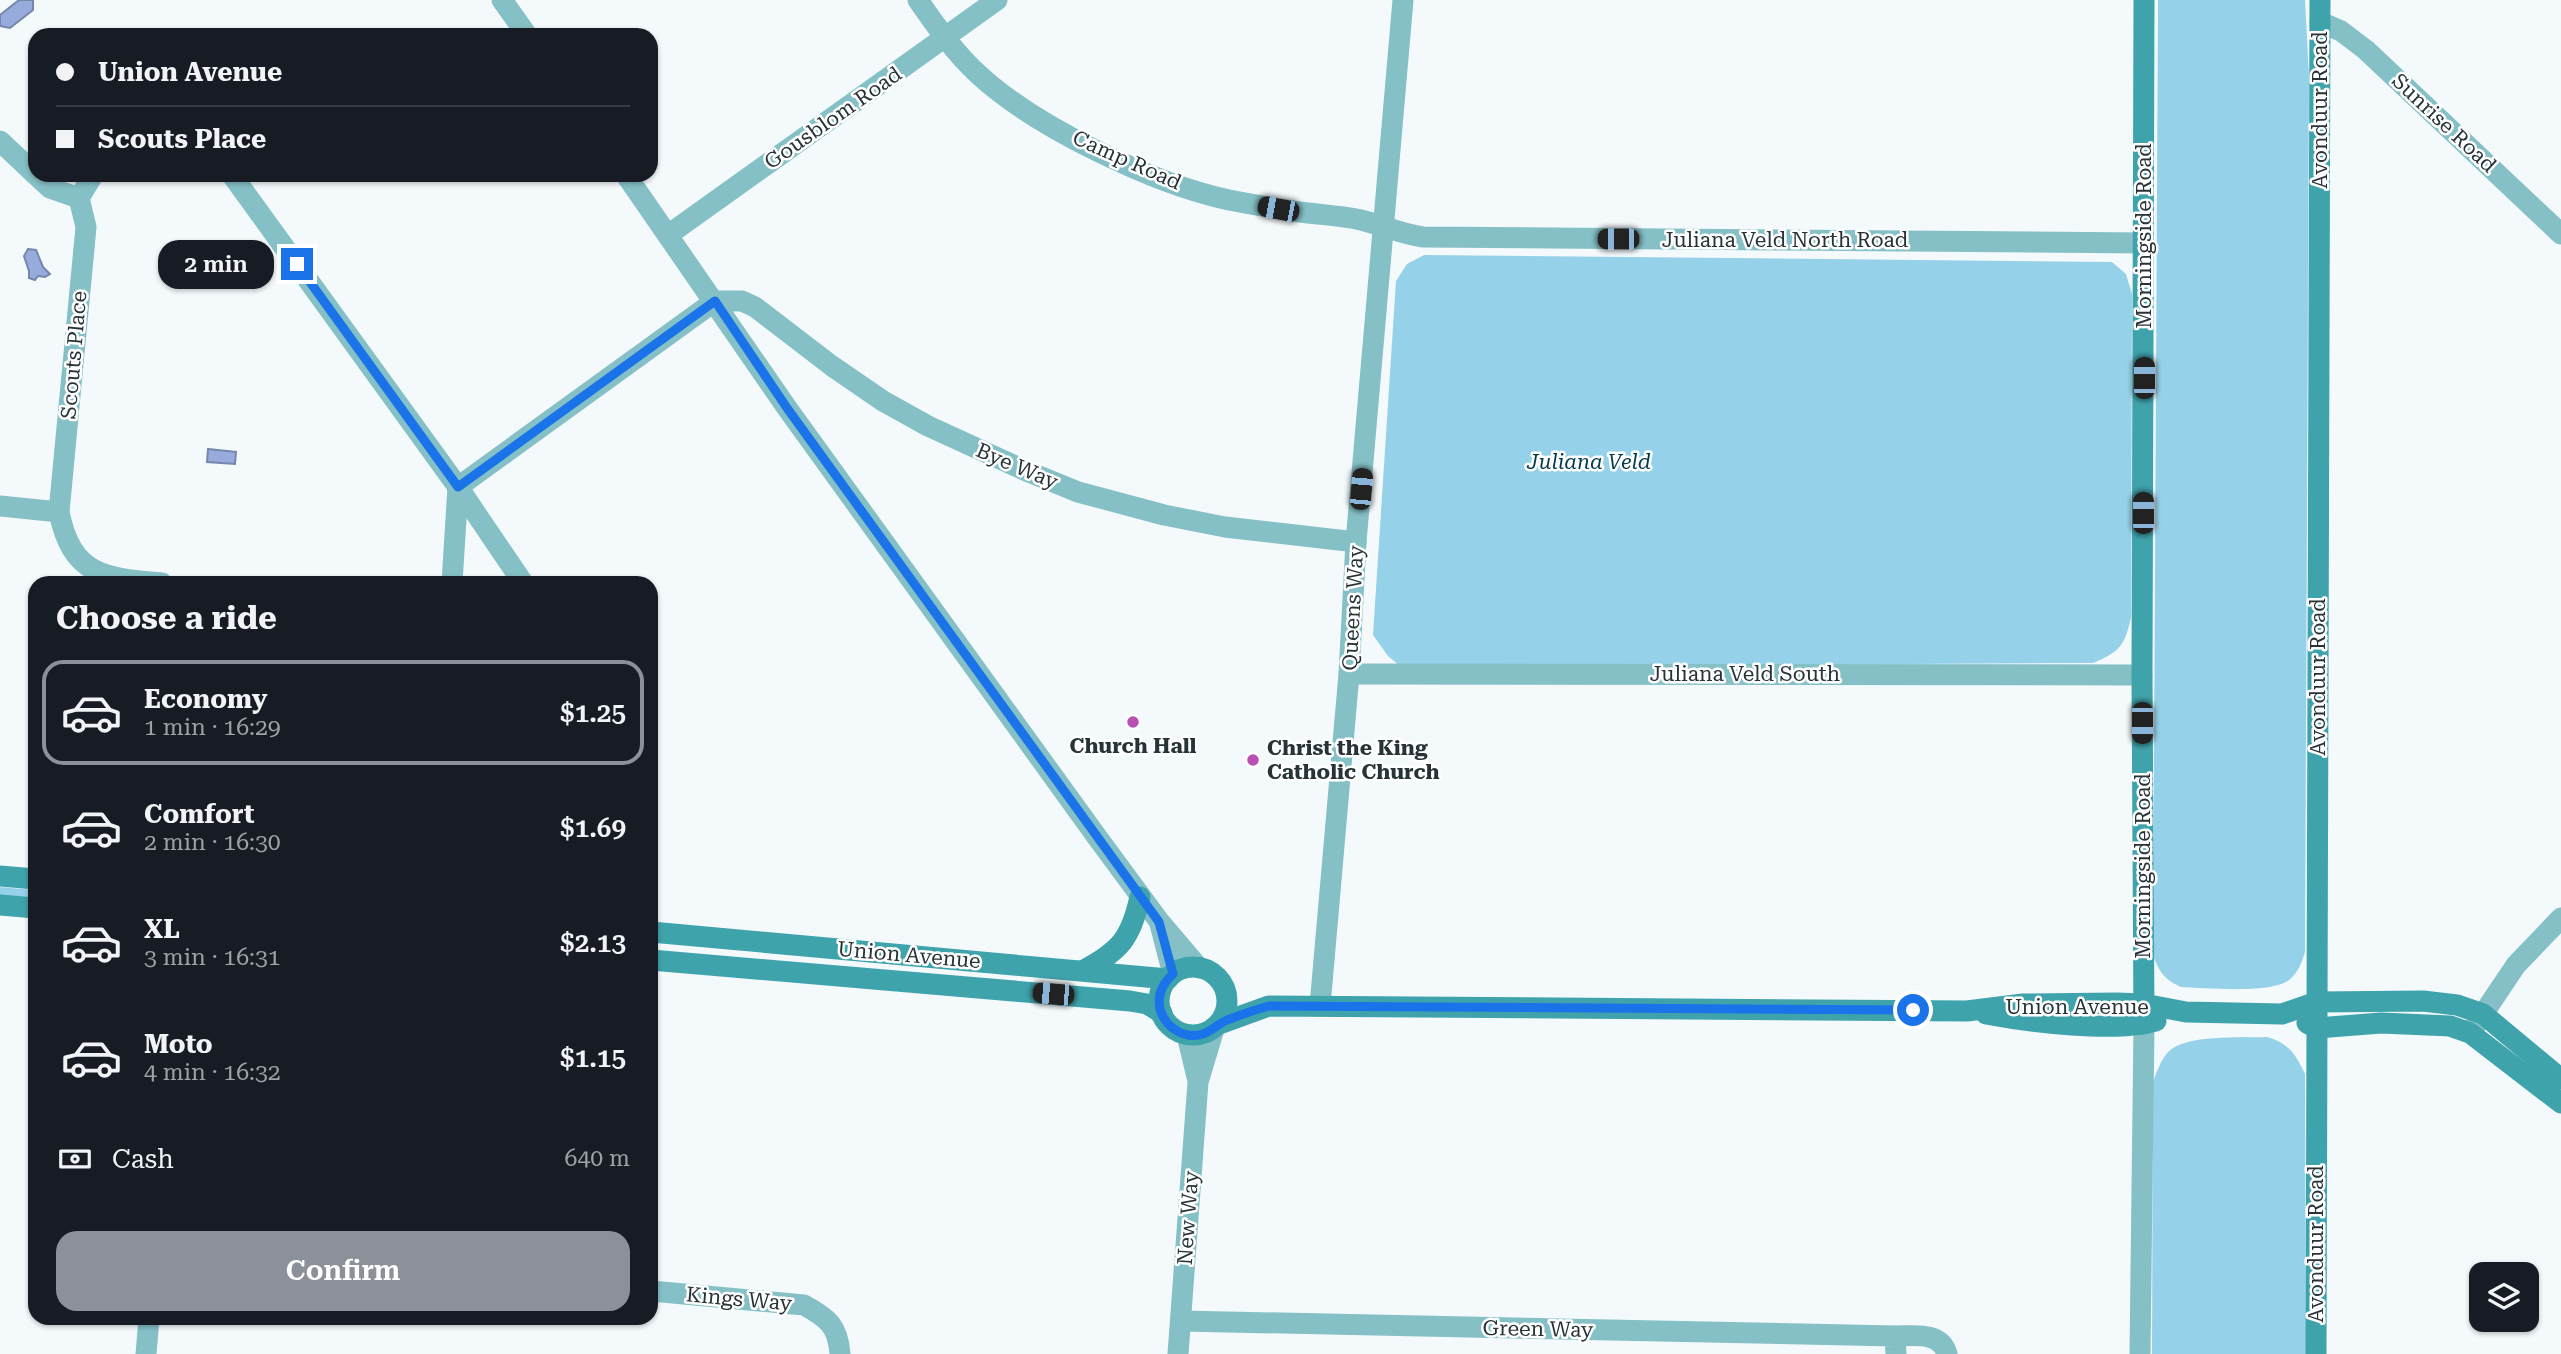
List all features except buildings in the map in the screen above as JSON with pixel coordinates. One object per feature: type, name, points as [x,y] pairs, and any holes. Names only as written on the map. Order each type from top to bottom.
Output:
[{"type":"street","points":[[502,0],[522,28]]},
{"type":"street","name":"Camp Road","points":[[918,0],[945,38],[978,74],[1023,110],[1123,162],[1176,184],[1226,199],[1362,220],[1385,228]]},
{"type":"street","name":"Gousblom Road","points":[[668,235],[997,0]]},
{"type":"street","name":"Queens Way","points":[[1320,1006],[1349,674],[1356,542],[1403,0]]},
{"type":"street","name":"Morningside Road","points":[[2140,1354],[2144,1014],[2144,0]]},
{"type":"street","name":"Avonduur Road","points":[[2316,1354],[2320,0]]},
{"type":"street","name":"Sunrise Road","points":[[2320,22],[2341,31],[2366,50],[2561,234]]},
{"type":"street","points":[[0,141],[28,167]]},
{"type":"street","points":[[44,182],[50,188],[79,198],[89,182]]},
{"type":"street","points":[[237,182],[458,487],[518,576]]},
{"type":"street","points":[[631,182],[787,408],[1140,897],[1199,968]]},
{"type":"street","name":"Scouts Place","points":[[79,198],[86,228],[59,512],[64,538],[80,559],[97,573],[108,576]]},
{"type":"street","name":"Juliana Veld North Road","points":[[1385,228],[1423,237],[2144,243]]},
{"type":"street","points":[[458,487],[715,301]]},
{"type":"street","name":"Bye Way","points":[[715,301],[741,301],[755,307],[883,401],[928,426],[1078,492],[1164,515],[1225,527],[1356,542]]},
{"type":"street","points":[[452,576],[458,487]]},
{"type":"street","points":[[0,506],[59,512]]},
{"type":"street","name":"Juliana Veld South","points":[[1349,674],[2142,675]]},
{"type":"street","points":[[0,876],[28,878]]},
{"type":"street","points":[[1079,996],[1084,970],[1107,957],[1124,942],[1134,923],[1140,897]]},
{"type":"street","points":[[0,905],[28,907]]},
{"type":"street","points":[[2470,1033],[2516,965],[2561,918]]},
{"type":"street","points":[[1159,922],[1170,977]]},
{"type":"street","name":"Union Avenue","points":[[658,933],[1170,977]]},
{"type":"street","name":"Union Avenue","points":[[658,961],[1140,1002],[1162,1013]]},
{"type":"street","points":[[1187,968],[1199,968],[1214,974],[1224,986],[1227,1006],[1217,1026],[1198,1035],[1187,1035],[1174,1030],[1162,1013],[1160,997],[1170,977],[1187,968]]},
{"type":"street","name":"Union Avenue","points":[[1224,986],[1269,1006]]},
{"type":"street","points":[[2316,1002],[2423,1001],[2457,1005],[2483,1014],[2561,1079]]},
{"type":"street","name":"Union Avenue","points":[[2286,1014],[2316,1002]]},
{"type":"street","name":"Union Avenue","points":[[1217,1026],[1269,1006],[1967,1011],[2023,1004],[2144,1014],[2286,1014],[2318,1028]]},
{"type":"street","points":[[2318,1028],[2381,1023],[2450,1026],[2470,1033],[2561,1103]]},
{"type":"street","name":"New Way","points":[[1178,1354],[1198,1082],[1217,1026]]},
{"type":"street","name":"New Way","points":[[1187,1035],[1198,1082]]},
{"type":"street","name":"Kings Way","points":[[658,1292],[804,1305],[827,1318],[839,1338],[840,1354]]},
{"type":"street","name":"Green Way","points":[[1181,1321],[1896,1345],[1925,1336],[1937,1339],[1946,1348],[1947,1354]]},
{"type":"street","points":[[146,1354],[148,1325]]},
{"type":"green space","points":[[2158,0],[2305,0],[2309,76],[2305,952],[2299,967],[2289,980],[2254,989],[2181,987],[2163,975],[2153,955]]},
{"type":"green space","name":"Juliana Veld","points":[[1424,255],[2112,262],[2126,274],[2132,294],[2131,617],[2123,641],[2115,651],[2093,663],[1401,667],[1388,656],[1373,635],[1396,281],[1407,264]]},
{"type":"green space","points":[[0,887],[28,889],[28,899],[0,897]]},
{"type":"green space","points":[[2267,1037],[2281,1042],[2290,1050],[2305,1074],[2306,1354],[2152,1354],[2153,1082],[2163,1059],[2176,1046],[2214,1038]]},
{"type":"shaded area","points":[[19,0],[33,0],[33,10],[10,28],[0,26],[0,15]]},
{"type":"shaded area","points":[[28,249],[36,250],[43,267],[50,274],[45,277],[38,276],[35,280],[29,278],[24,256]]},
{"type":"shaded area","points":[[208,449],[236,452],[235,464],[207,462]]},
{"type":"place","name":"Church Hall","points":[[1133,722]]},
{"type":"place","name":"Christ the King Catholic Church","points":[[1253,760]]},
{"type":"route","points":[[297,264],[458,487],[715,301],[787,408],[1159,922],[1173,974],[1161,990],[1159,1000],[1165,1020],[1180,1033],[1205,1033],[1219,1024],[1269,1006],[1913,1010]]}]
